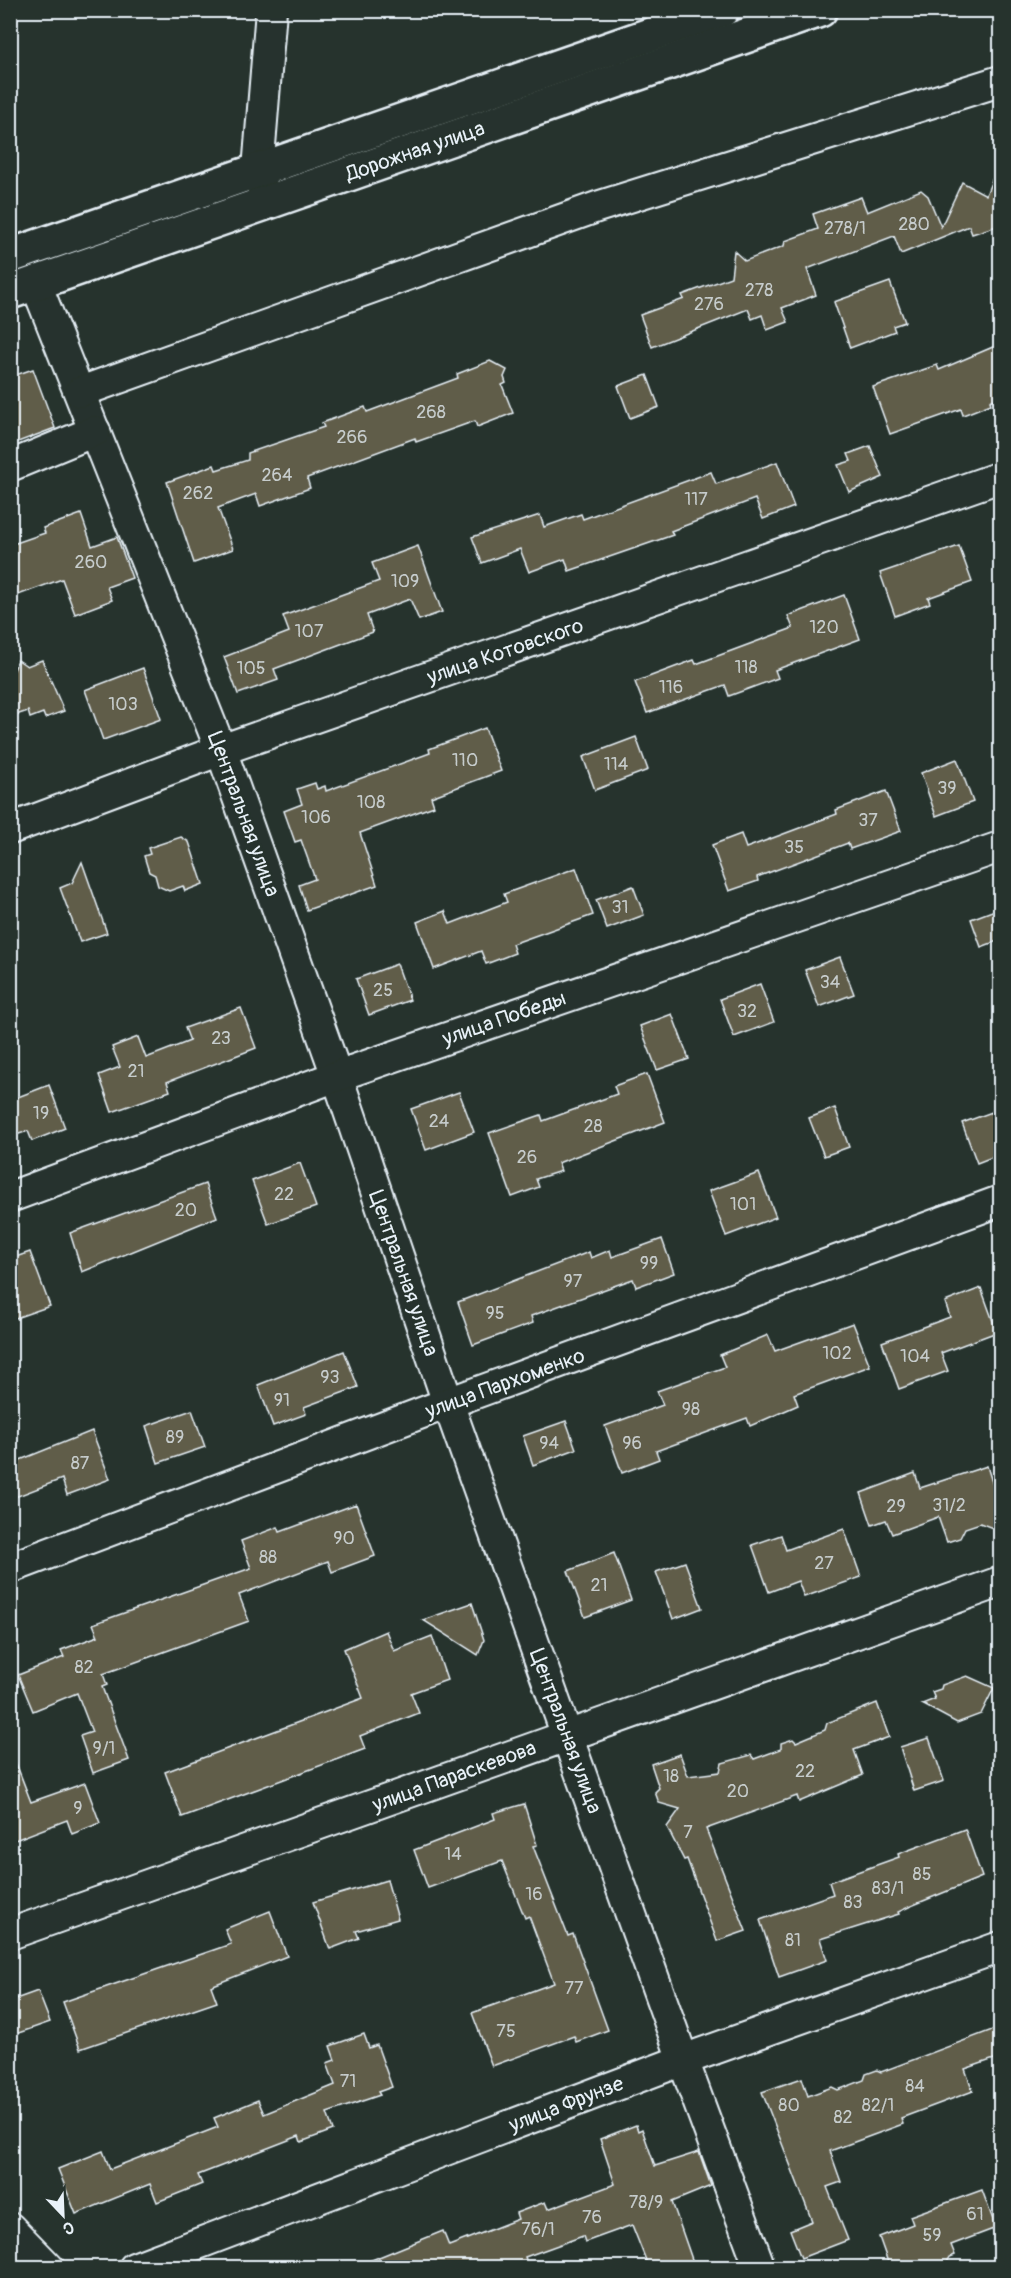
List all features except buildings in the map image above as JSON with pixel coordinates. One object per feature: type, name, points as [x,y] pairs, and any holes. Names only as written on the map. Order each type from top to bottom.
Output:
[{"type":"main road","name":"Дорожная улица","points":[[10,256],[722,10]]},
{"type":"main road","name":"Дорожная улица","points":[[23,288],[820,10]]},
{"type":"street","points":[[266,202],[258,170],[271,10]]},
{"type":"street","points":[[80,392],[597,207],[1000,81]]},
{"type":"street","name":"Центральная улица","points":[[23,288],[80,392],[222,750],[337,1076],[448,1403],[682,2060],[760,2268]]},
{"type":"street","points":[[10,466],[95,431]]},
{"type":"street","name":"улица Котовского","points":[[10,829],[222,750],[1000,477]]},
{"type":"street","name":"улица Победы","points":[[10,1197],[337,1076],[1000,847]]},
{"type":"street","name":"улица Пархоменко","points":[[10,1568],[448,1403],[1000,1201]]},
{"type":"street","name":"улица Параскевова","points":[[10,1934],[1000,1582]]},
{"type":"street","name":"улица Фрунзе","points":[[134,2268],[682,2060],[1000,1947]]},
{"type":"street","points":[[10,2228],[49,2268]]}]
